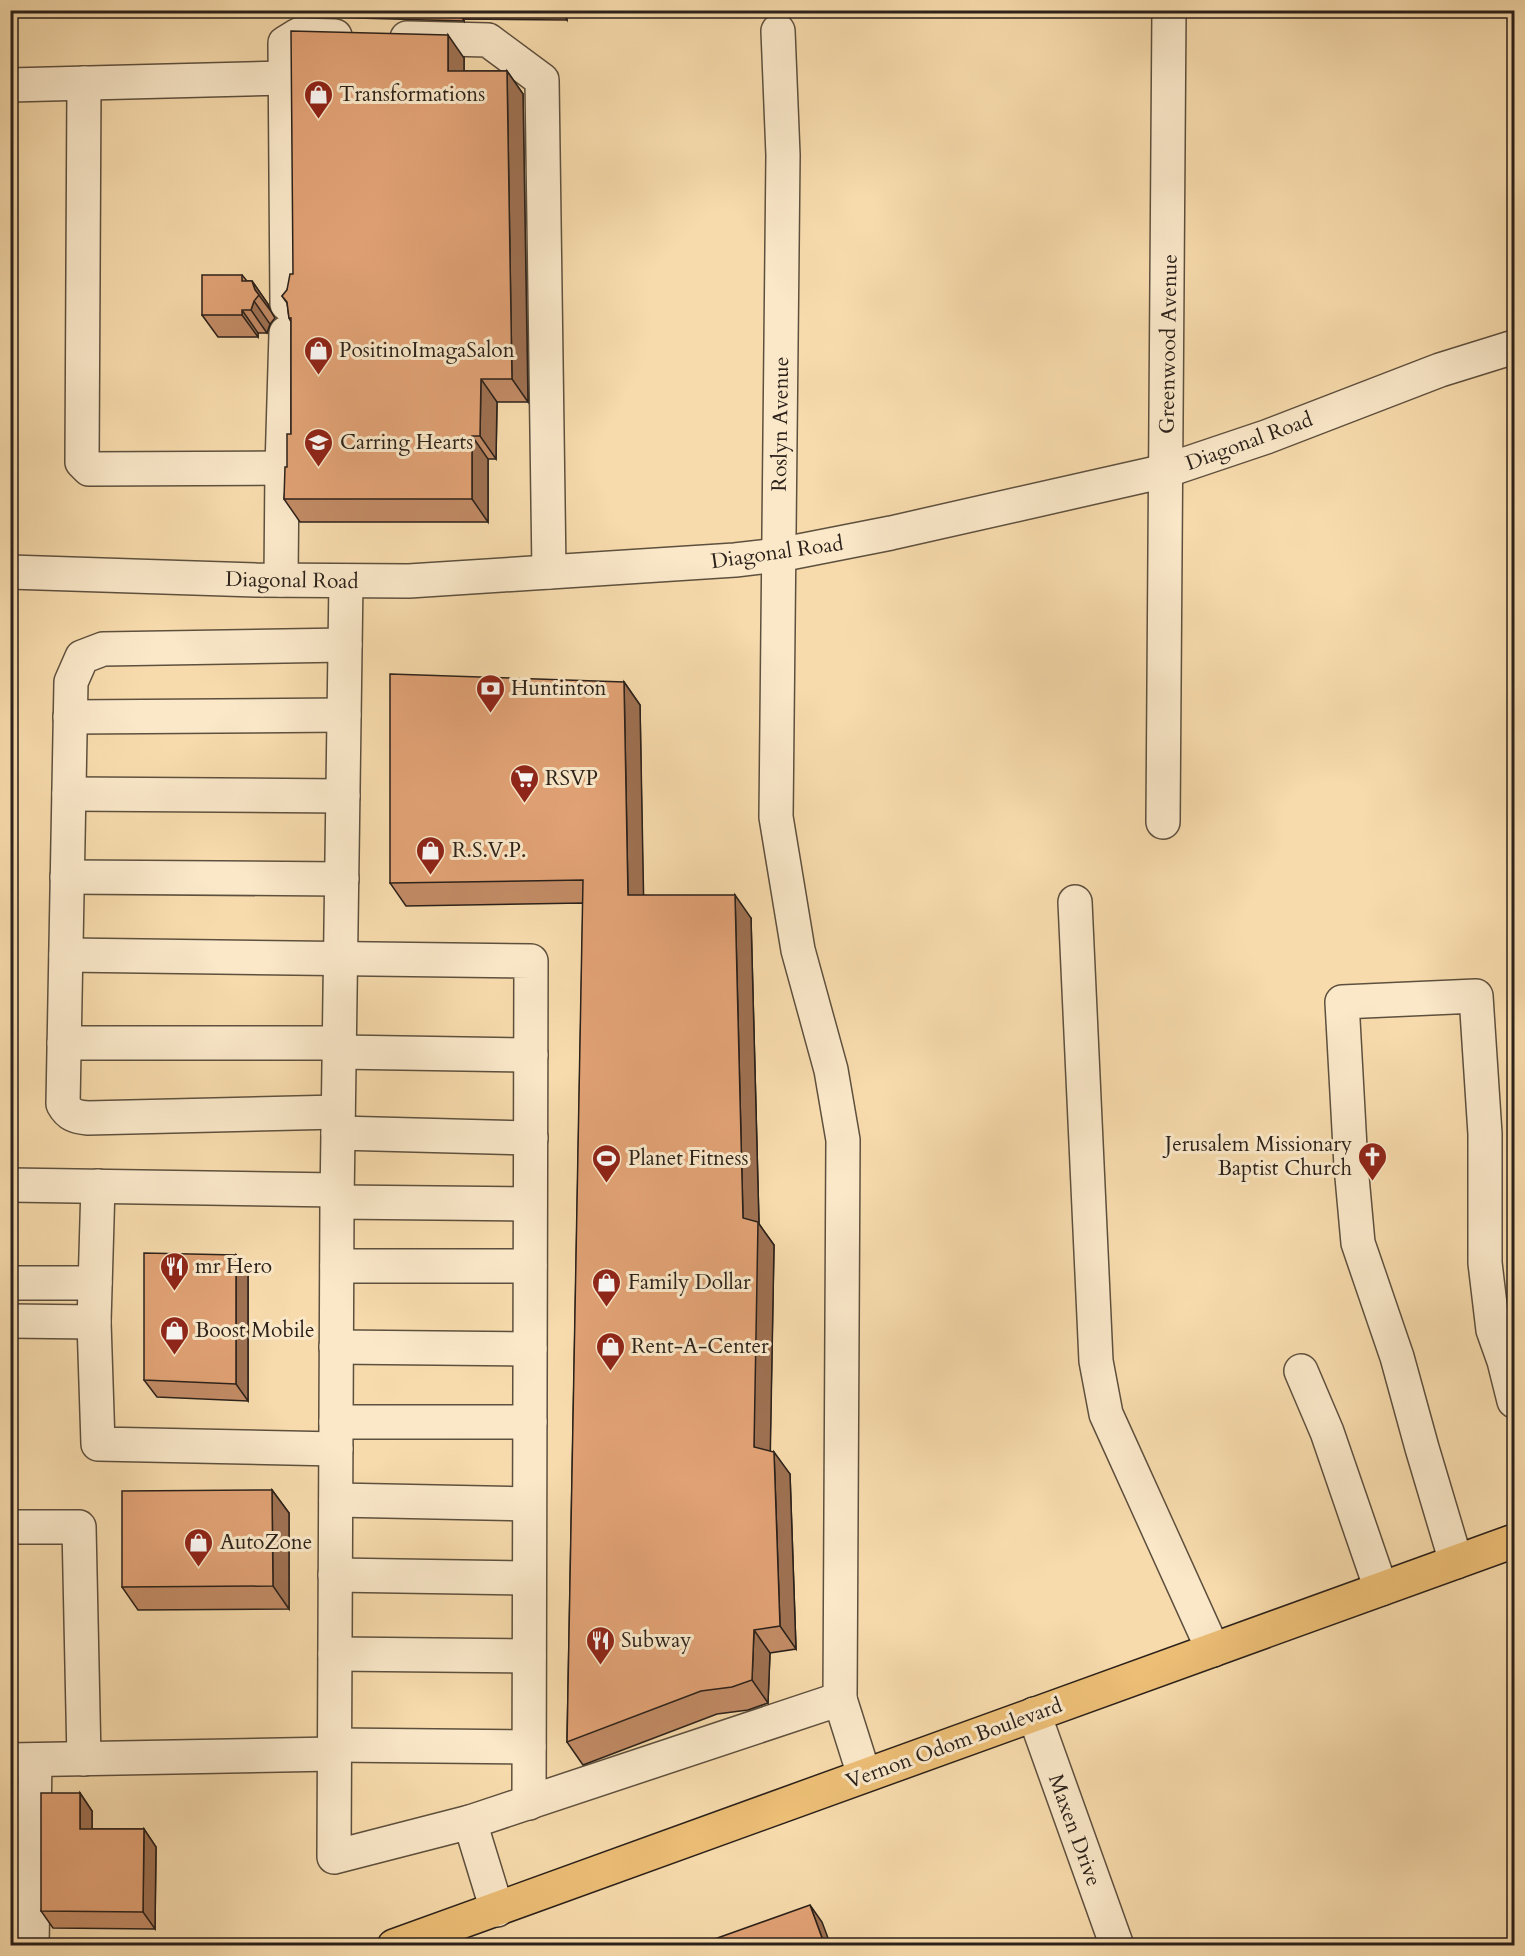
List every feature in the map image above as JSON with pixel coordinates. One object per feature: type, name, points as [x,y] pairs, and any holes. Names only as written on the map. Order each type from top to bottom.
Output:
[{"type":"main road","name":"Vernon Odom Boulevard","points":[[394,1946],[1515,1541]]},
{"type":"street","name":"Greenwood Avenue","points":[[1163,822],[1169,10]]},
{"type":"street","name":"Roslyn Avenue","points":[[778,31],[783,155],[776,817],[798,950],[831,1070],[843,1140],[840,1698],[864,1776]]},
{"type":"street","points":[[281,580],[287,318],[285,43],[297,35],[488,40],[542,80],[549,572]]},
{"type":"street","points":[[10,85],[284,78]]},
{"type":"street","points":[[84,83],[82,462],[89,469],[282,468]]},
{"type":"street","name":"Diagonal Road","points":[[10,572],[281,580],[409,581],[735,560],[779,555],[891,533],[1166,471],[1266,437],[1440,370],[1515,347]]},
{"type":"street","points":[[346,581],[337,1196],[334,1857],[470,1822],[840,1698]]},
{"type":"street","points":[[345,645],[103,649],[82,657],[71,682],[63,1104],[68,1112],[77,1117],[338,1123],[531,1138]]},
{"type":"street","points":[[70,717],[344,715]]},
{"type":"street","points":[[69,794],[343,796]]},
{"type":"street","points":[[68,877],[342,879]]},
{"type":"street","points":[[1075,902],[1096,1361],[1106,1414],[1213,1650]]},
{"type":"street","points":[[66,955],[531,961],[529,1803]]},
{"type":"street","points":[[1456,1562],[1397,1357],[1358,1243],[1342,1002],[1476,996],[1485,1134],[1485,1263],[1493,1330],[1515,1401]]},
{"type":"street","points":[[64,1043],[339,1047],[531,1056]]},
{"type":"street","points":[[10,1185],[98,1186],[530,1204]]},
{"type":"street","points":[[98,1186],[94,1322],[98,1444],[336,1436],[530,1422]]},
{"type":"street","points":[[337,1266],[530,1266]]},
{"type":"street","points":[[10,1283],[95,1284]]},
{"type":"street","points":[[10,1321],[94,1322]]},
{"type":"street","points":[[336,1347],[530,1349]]},
{"type":"street","points":[[1301,1371],[1327,1432],[1381,1589]]},
{"type":"street","points":[[336,1500],[530,1504]]},
{"type":"street","points":[[10,1527],[79,1527],[84,1759]]},
{"type":"street","points":[[335,1575],[529,1578]]},
{"type":"street","points":[[335,1654],[529,1656]]},
{"type":"street","name":"Maxen Drive","points":[[1034,1714],[1117,1946]]},
{"type":"street","points":[[32,1946],[23,1760],[335,1749],[529,1747]]},
{"type":"street","points":[[470,1822],[497,1910]]},
{"type":"building","points":[[291,31],[448,35],[448,71],[507,71],[512,379],[481,379],[480,436],[472,436],[472,499],[284,499],[287,434],[291,434],[291,318],[289,318],[287,302],[282,296],[287,290],[290,274],[293,274]]},
{"type":"building","points":[[202,275],[242,275],[242,281],[252,281],[259,295],[251,310],[242,310],[242,315],[202,315]]},
{"type":"building","points":[[390,674],[624,682],[628,895],[735,895],[743,1218],[758,1222],[754,1447],[774,1452],[780,1626],[754,1630],[752,1680],[732,1687],[701,1691],[567,1742],[583,880],[390,883]]},
{"type":"building","points":[[144,1253],[236,1255],[236,1384],[144,1380]]},
{"type":"building","points":[[272,1490],[273,1586],[122,1587],[122,1491]]},
{"type":"building","points":[[41,1793],[80,1793],[80,1829],[144,1829],[143,1912],[41,1911]]},
{"type":"building","points":[[810,1905],[825,1946],[695,1946]]},
{"type":"place","name":"Transformations","points":[[318,120]]},
{"type":"place","name":"PositinoImagaSalon","points":[[318,376]]},
{"type":"place","name":"Carring Hearts","points":[[319,468]]},
{"type":"place","name":"Huntinton","points":[[490,714]]},
{"type":"place","name":"RSVP","points":[[524,804]]},
{"type":"place","name":"R.S.V.P.","points":[[431,876]]},
{"type":"place","name":"Jerusalem Missionary Baptist Church","points":[[1373,1182]]},
{"type":"place","name":"Planet Fitness","points":[[607,1184]]},
{"type":"place","name":"mr Hero","points":[[174,1292]]},
{"type":"place","name":"Family Dollar","points":[[607,1308]]},
{"type":"place","name":"Boost Mobile","points":[[174,1356]]},
{"type":"place","name":"Rent-A-Center","points":[[610,1372]]},
{"type":"place","name":"AutoZone","points":[[199,1568]]},
{"type":"place","name":"Subway","points":[[600,1666]]}]
